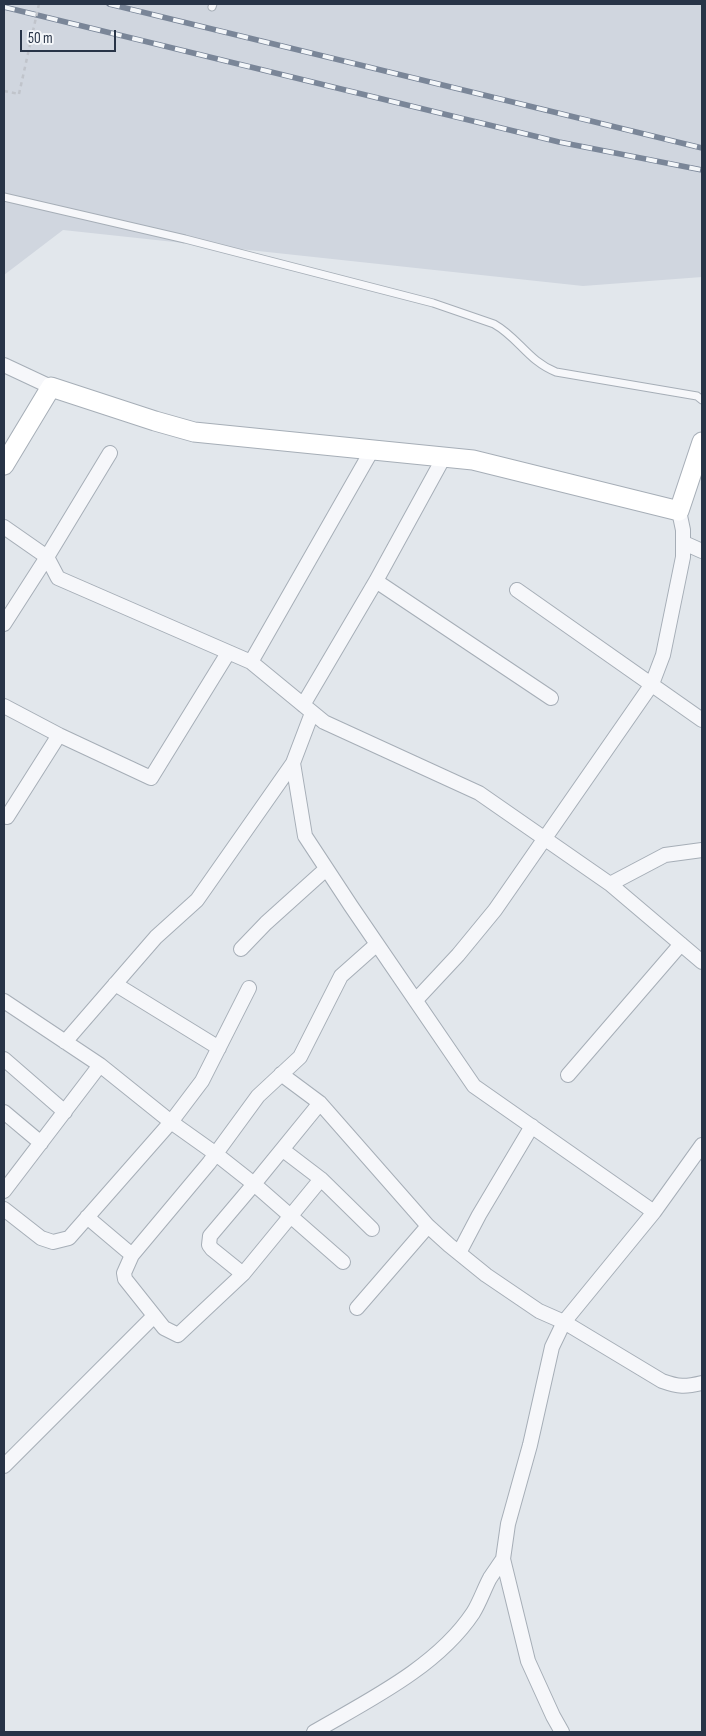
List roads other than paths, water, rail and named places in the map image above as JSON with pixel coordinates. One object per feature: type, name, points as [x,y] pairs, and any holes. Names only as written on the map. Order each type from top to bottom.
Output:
[{"type":"main road","points":[[4,465],[52,387],[194,432],[473,460],[680,511],[702,442]]},
{"type":"street","points":[[4,365],[52,387]]},
{"type":"street","points":[[250,662],[372,450]]},
{"type":"street","points":[[4,624],[110,453]]},
{"type":"street","points":[[66,1042],[156,937],[197,900],[293,763],[308,709],[444,457]]},
{"type":"street","points":[[416,1000],[458,955],[495,910],[652,684],[663,656],[683,557],[684,543],[680,511]]},
{"type":"street","points":[[4,527],[47,557],[58,578],[250,662],[324,722],[479,793],[610,884],[702,962]]},
{"type":"street","points":[[684,543],[702,551]]},
{"type":"street","points":[[376,582],[551,698]]},
{"type":"street","points":[[517,590],[702,720]]},
{"type":"street","points":[[4,706],[59,735],[151,778],[228,653]]},
{"type":"street","points":[[5,818],[59,735]]},
{"type":"street","points":[[293,763],[305,836],[376,944],[474,1086],[654,1212]]},
{"type":"street","points":[[610,884],[665,855],[702,850]]},
{"type":"street","points":[[241,949],[266,922],[326,868]]},
{"type":"street","points":[[321,1179],[243,1274],[178,1335],[164,1328],[125,1279],[124,1273],[132,1256],[216,1154],[258,1096],[300,1057],[341,976],[376,944]]},
{"type":"street","points":[[568,1075],[681,944]]},
{"type":"street","points":[[116,984],[219,1048]]},
{"type":"street","points":[[4,1209],[41,1238],[53,1242],[68,1238],[171,1122],[202,1081],[249,988]]},
{"type":"street","points":[[4,1001],[100,1066],[171,1122],[216,1154],[254,1184],[343,1262]]},
{"type":"street","points":[[4,1059],[65,1112]]},
{"type":"street","points":[[4,1191],[100,1066]]},
{"type":"street","points":[[281,1074],[320,1103],[428,1226],[486,1275],[539,1311],[564,1322],[662,1381],[676,1386],[687,1387],[702,1383]]},
{"type":"street","points":[[243,1274],[212,1249],[208,1240],[320,1103]]},
{"type":"street","points":[[4,1112],[41,1143]]},
{"type":"street","points":[[459,1253],[479,1215],[532,1126]]},
{"type":"street","points":[[562,1732],[528,1661],[503,1559],[508,1524],[530,1445],[547,1364],[552,1347],[564,1322],[654,1212],[702,1145]]},
{"type":"street","points":[[282,1150],[321,1179],[372,1229]]},
{"type":"street","points":[[87,1217],[132,1256]]},
{"type":"street","points":[[357,1308],[428,1226]]},
{"type":"street","points":[[4,1466],[154,1316]]},
{"type":"street","points":[[314,1732],[376,1696],[434,1655],[452,1638],[473,1612],[491,1577],[503,1559]]},
{"type":"lane","points":[[4,197],[185,239],[433,303],[502,328],[534,360],[556,372],[700,396]]},
{"type":"railway","points":[[109,4],[702,148]]},
{"type":"railway","points":[[4,7],[559,142],[702,170]]}]
